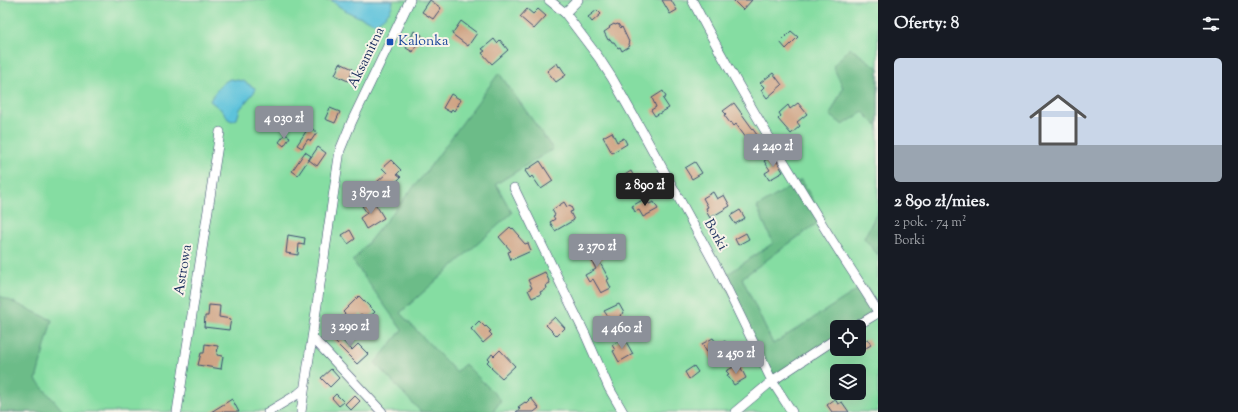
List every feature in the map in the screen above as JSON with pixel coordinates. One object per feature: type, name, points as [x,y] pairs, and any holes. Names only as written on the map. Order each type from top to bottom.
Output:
[{"type":"street","name":"Aksamitna","points":[[301,412],[340,150],[352,121],[410,0]]},
{"type":"street","name":"Borki","points":[[549,0],[565,13],[599,58],[642,131],[717,268],[772,381],[792,412]]},
{"type":"street","points":[[565,13],[578,0]]},
{"type":"street","points":[[692,0],[715,45],[772,142],[878,313],[866,320]]},
{"type":"street","name":"Astrowa","points":[[177,412],[220,132]]},
{"type":"street","points":[[514,188],[586,336],[609,388],[623,412]]},
{"type":"street","points":[[312,337],[382,412]]},
{"type":"street","points":[[735,412],[772,381],[830,343]]},
{"type":"street","points":[[268,412],[304,389]]},
{"type":"green space","points":[[0,0],[878,0],[878,412],[0,412]]},
{"type":"green space","points":[[850,48],[878,68],[878,127],[863,112],[843,125],[830,115],[843,88],[833,66]]},
{"type":"green space","points":[[499,73],[553,149],[496,184],[512,213],[400,313],[456,372],[465,364],[501,400],[493,412],[421,412],[375,363],[402,330],[353,261],[426,172]]},
{"type":"green space","points":[[801,180],[824,218],[742,278],[773,344],[865,285],[878,306],[865,320],[830,320],[830,348],[781,379],[778,384],[722,278],[773,243],[757,207]]},
{"type":"green space","points":[[878,211],[878,255],[864,238]]},
{"type":"green space","points":[[0,296],[52,320],[36,380],[64,412],[0,412]]},
{"type":"water","points":[[331,0],[393,0],[393,4],[390,11],[382,19],[375,23],[346,11]]},
{"type":"water","points":[[230,79],[243,81],[255,88],[255,91],[240,109],[237,119],[232,121],[228,119],[223,111],[210,101],[218,88]]},
{"type":"building","points":[[430,0],[441,8],[433,19],[422,12]]},
{"type":"building","points":[[662,0],[671,0],[677,10],[670,14]]},
{"type":"building","points":[[733,0],[752,0],[743,10]]},
{"type":"building","points":[[527,9],[533,14],[538,9],[546,16],[534,29],[520,17]]},
{"type":"building","points":[[597,10],[601,14],[592,22],[588,17]]},
{"type":"building","points":[[461,21],[477,33],[468,46],[452,34]]},
{"type":"building","points":[[614,24],[618,24],[621,28],[622,27],[629,42],[628,43],[630,46],[622,51],[614,42],[610,39],[608,40],[604,32]]},
{"type":"building","points":[[414,31],[422,35],[413,52],[406,48]]},
{"type":"building","points":[[791,31],[798,37],[786,49],[780,42]]},
{"type":"building","points":[[494,39],[497,43],[500,40],[508,50],[492,64],[482,53],[485,51],[482,49]]},
{"type":"building","points":[[340,63],[353,69],[348,81],[335,75]]},
{"type":"building","points":[[557,63],[566,75],[556,82],[547,71]]},
{"type":"building","points":[[773,73],[782,85],[767,98],[761,90],[764,87],[760,83]]},
{"type":"building","points":[[663,91],[666,97],[663,99],[669,108],[655,116],[651,110],[656,107],[652,98]]},
{"type":"building","points":[[451,94],[461,100],[454,111],[452,109],[450,112],[443,108]]},
{"type":"building","points":[[734,103],[760,139],[751,145],[736,124],[734,126],[731,122],[730,123],[724,115],[726,114],[723,111]]},
{"type":"building","points":[[798,103],[807,114],[797,122],[800,126],[791,134],[778,119],[781,116],[779,113],[788,105],[790,109]]},
{"type":"building","points":[[330,108],[340,112],[335,123],[325,119]]},
{"type":"building","points":[[309,127],[317,132],[311,141],[308,139],[302,148],[297,145]]},
{"type":"building","points":[[612,132],[617,142],[624,138],[627,144],[612,153],[603,137]]},
{"type":"building","points":[[285,134],[290,137],[284,146],[279,142]]},
{"type":"building","points":[[318,147],[326,153],[317,166],[309,160]]},
{"type":"building","points":[[305,152],[311,156],[298,175],[292,171]]},
{"type":"building","points":[[773,155],[783,172],[769,180],[765,173],[770,170],[764,161]]},
{"type":"building","points":[[391,160],[401,170],[397,174],[401,177],[388,190],[385,187],[383,189],[377,182],[387,173],[382,168]]},
{"type":"building","points":[[540,161],[553,181],[541,189],[532,176],[530,178],[525,171]]},
{"type":"building","points":[[695,162],[702,173],[692,179],[685,168]]},
{"type":"building","points":[[631,171],[634,177],[638,175],[642,181],[623,192],[618,183],[622,181],[620,178]]},
{"type":"building","points":[[713,192],[717,199],[724,195],[730,206],[710,218],[706,211],[706,208],[708,207],[703,198]]},
{"type":"building","points":[[646,198],[649,204],[654,202],[658,209],[643,217],[639,210],[635,212],[632,206]]},
{"type":"building","points":[[373,200],[384,218],[366,229],[360,218],[367,213],[362,206]]},
{"type":"building","points":[[564,202],[567,207],[570,205],[573,211],[570,212],[574,220],[555,231],[550,222],[555,219],[553,216],[555,215],[552,210]]},
{"type":"building","points":[[740,210],[745,218],[735,224],[730,216]]},
{"type":"building","points":[[510,227],[512,229],[513,228],[525,244],[528,243],[531,251],[511,260],[508,252],[511,251],[499,237]]},
{"type":"building","points":[[350,230],[355,239],[348,244],[342,235]]},
{"type":"building","points":[[746,233],[749,239],[738,245],[735,239]]},
{"type":"building","points":[[288,235],[305,238],[304,245],[299,244],[298,255],[286,253]]},
{"type":"building","points":[[591,240],[598,253],[601,251],[604,257],[599,261],[609,279],[607,280],[611,288],[601,293],[593,279],[589,282],[585,275],[596,269],[583,245]]},
{"type":"building","points":[[545,272],[550,283],[546,285],[546,289],[540,292],[541,294],[532,298],[528,290],[532,288],[528,280]]},
{"type":"building","points":[[359,296],[375,312],[366,320],[361,314],[353,322],[343,312]]},
{"type":"building","points":[[619,304],[624,313],[620,315],[622,319],[607,330],[603,322],[609,318],[604,311]]},
{"type":"building","points":[[209,305],[220,306],[219,317],[231,319],[229,330],[204,327],[205,316],[208,316]]},
{"type":"building","points":[[555,317],[565,328],[557,336],[546,325]]},
{"type":"building","points":[[479,321],[491,331],[489,332],[492,335],[483,343],[471,329]]},
{"type":"building","points":[[342,331],[347,335],[342,340],[352,350],[358,344],[368,354],[357,364],[331,338],[336,333],[338,335]]},
{"type":"building","points":[[624,338],[633,354],[619,362],[613,351],[615,350],[612,345]]},
{"type":"building","points":[[713,338],[718,345],[725,341],[730,348],[711,359],[702,344]]},
{"type":"building","points":[[868,339],[871,345],[866,348],[866,340]]},
{"type":"building","points":[[205,344],[218,346],[217,355],[223,356],[221,369],[198,365],[201,353],[204,353]]},
{"type":"building","points":[[500,350],[515,366],[502,378],[487,362],[492,354],[494,356]]},
{"type":"building","points":[[739,364],[746,378],[734,385],[726,371]]},
{"type":"building","points":[[694,366],[698,372],[689,379],[685,372]]},
{"type":"building","points":[[331,369],[339,378],[330,387],[321,378]]},
{"type":"building","points":[[336,394],[344,402],[339,406],[332,398]]},
{"type":"building","points":[[354,395],[360,401],[351,410],[345,404]]},
{"type":"building","points":[[531,398],[539,408],[534,412],[516,412],[520,409],[518,407],[525,402],[526,403]]},
{"type":"building","points":[[232,399],[239,412],[211,412]]},
{"type":"building","points":[[834,400],[836,400],[838,404],[842,402],[849,412],[832,412],[827,405]]},
{"type":"place","name":"Kalonka","points":[[390,42]]}]
